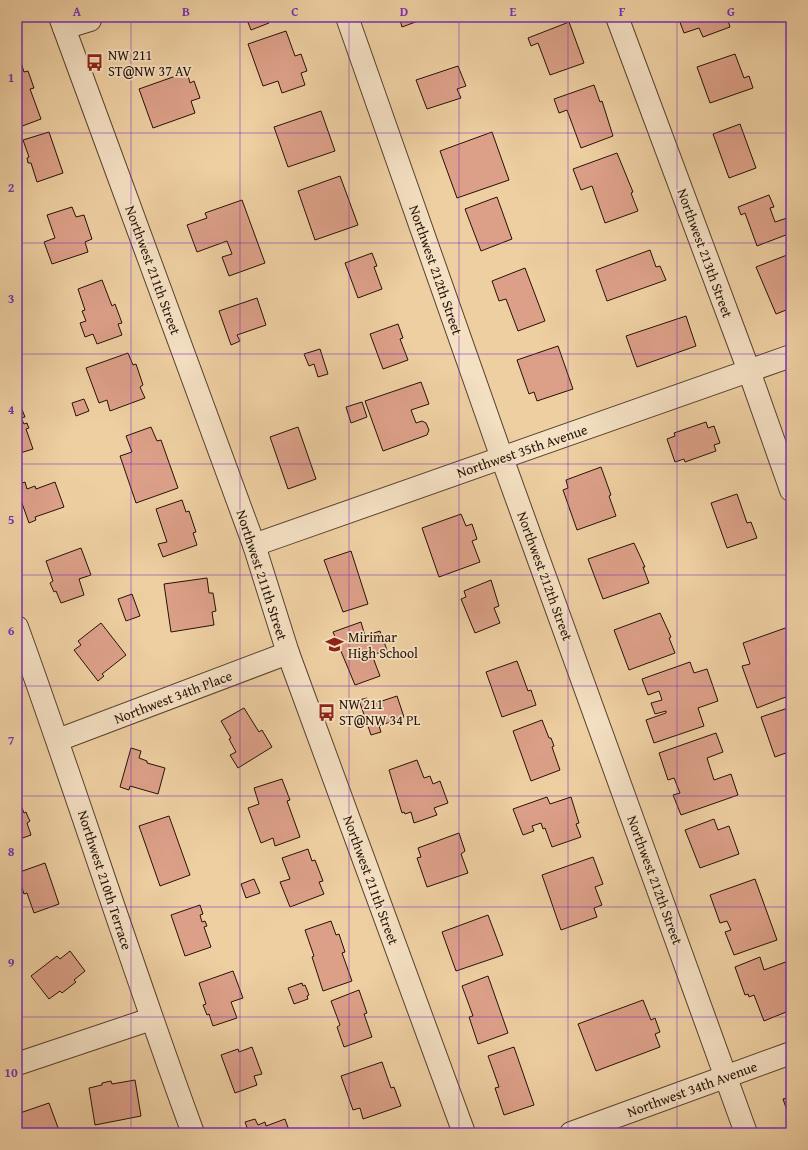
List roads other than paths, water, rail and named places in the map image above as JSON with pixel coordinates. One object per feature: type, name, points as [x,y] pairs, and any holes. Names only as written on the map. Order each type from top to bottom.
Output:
[{"type":"street","name":"Northwest 212th Street","points":[[348,17],[502,458],[746,1133]]},
{"type":"street","name":"Northwest 213th Street","points":[[617,17],[749,371],[791,490]]},
{"type":"street","points":[[62,23],[90,20]]},
{"type":"street","name":"Northwest 211th Street","points":[[62,23],[254,545],[288,653],[464,1133]]},
{"type":"street","name":"Northwest 35th Avenue","points":[[254,545],[749,371],[790,360]]},
{"type":"street","name":"Northwest 210th Terrace","points":[[17,627],[58,740],[151,1018],[193,1133]]},
{"type":"street","name":"Northwest 34th Place","points":[[58,740],[288,653]]},
{"type":"street","points":[[17,1064],[151,1018]]},
{"type":"street","name":"Northwest 34th Avenue","points":[[571,1133],[791,1053]]},
{"type":"place","name":"NW 211 ST@NW 37 AV","points":[[95,63]]},
{"type":"place","name":"Mirimar High School","points":[[335,645]]},
{"type":"place","name":"NW 211 ST@NW 34 PL","points":[[326,712]]}]
